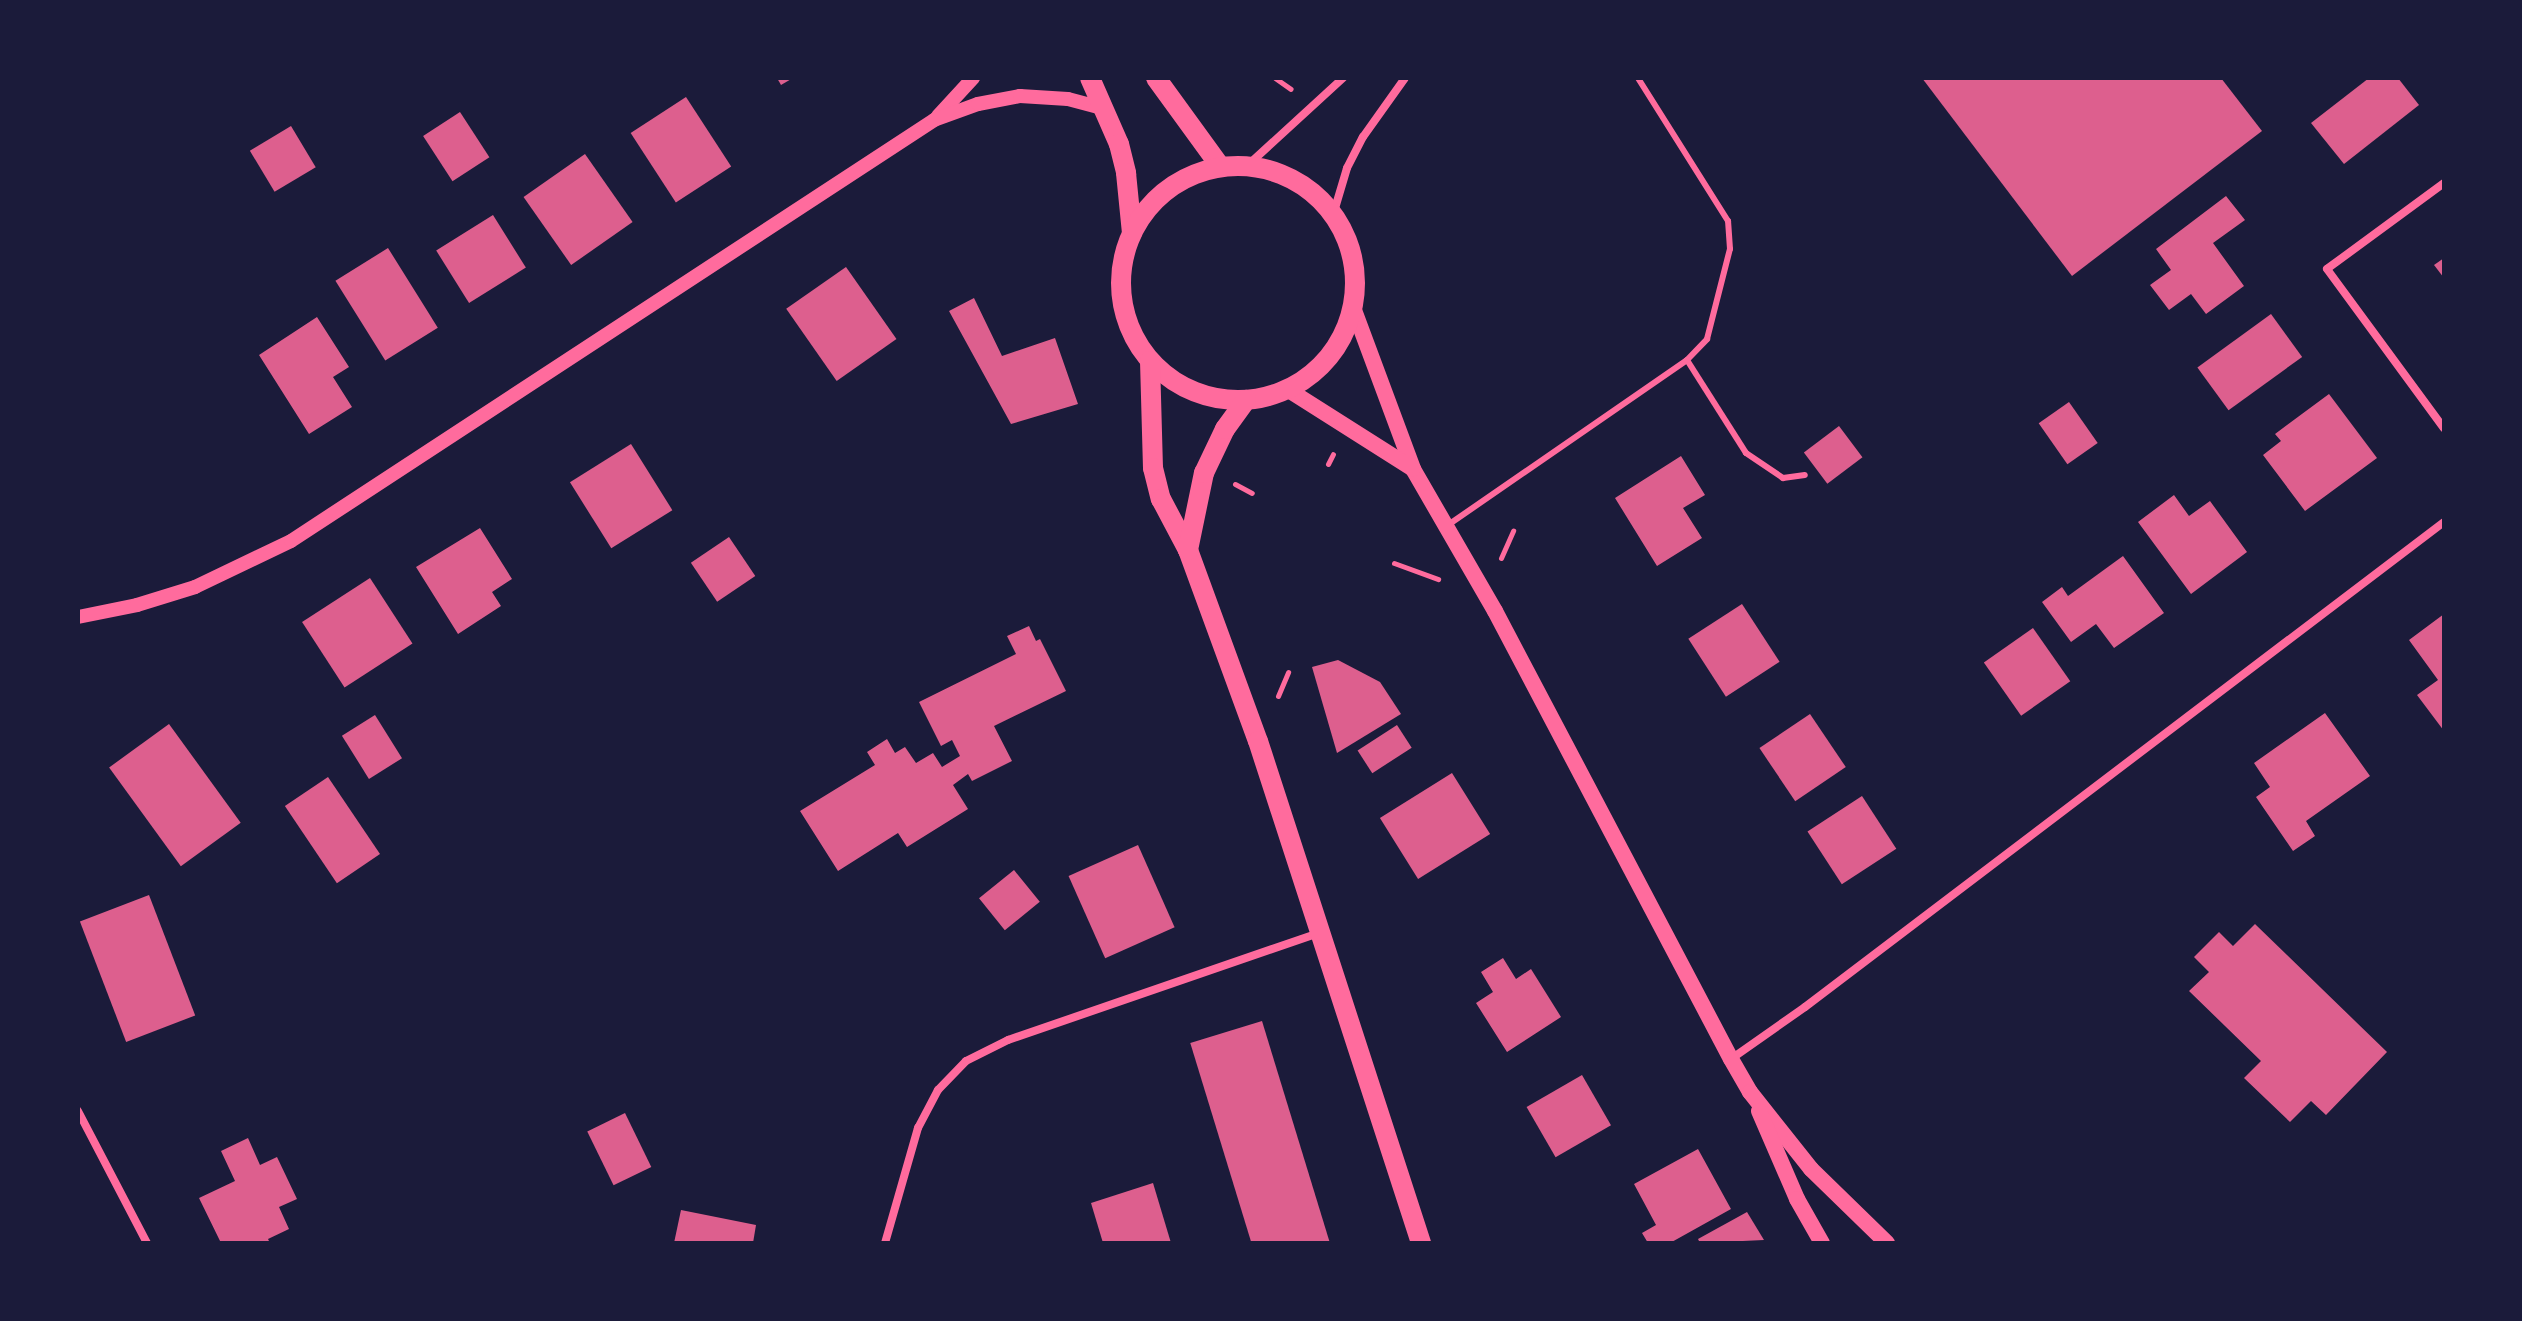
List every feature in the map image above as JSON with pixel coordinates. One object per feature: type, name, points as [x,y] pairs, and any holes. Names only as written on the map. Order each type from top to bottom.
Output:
[{"type":"main road","points":[[1090,78],[1105,109],[1126,173],[1132,233]]},
{"type":"main road","points":[[1156,78],[1220,166]]},
{"type":"main road","points":[[1354,310],[1343,338],[1328,359],[1309,376],[1287,389],[1246,400],[1216,398],[1189,389],[1150,361],[1123,313],[1118,284],[1123,253],[1143,214],[1168,190],[1194,174],[1220,166],[1248,165],[1297,181],[1333,215],[1349,251],[1354,310],[1413,469],[1448,525],[1750,1092],[1797,1199],[1822,1243]]},
{"type":"main road","points":[[1150,361],[1153,468],[1161,499],[1188,550],[1258,741],[1421,1243]]},
{"type":"main road","points":[[1287,389],[1413,469]]},
{"type":"main road","points":[[1188,550],[1204,473],[1225,429],[1246,400]]},
{"type":"main road","points":[[1750,1092],[1811,1169],[1887,1243]]},
{"type":"street","points":[[934,120],[973,78]]},
{"type":"street","points":[[1248,165],[1343,78]]},
{"type":"street","points":[[1333,215],[1347,168],[1357,147],[1405,78]]},
{"type":"street","points":[[78,617],[137,605],[195,587],[291,541],[934,120],[978,104],[1020,96],[1068,99],[1105,109]]},
{"type":"street","points":[[2444,183],[2327,269],[2444,428]]},
{"type":"street","points":[[1731,1059],[1816,999],[2444,522]]},
{"type":"street","points":[[885,1243],[918,1128],[944,1082],[966,1061],[1008,1040],[1322,932]]},
{"type":"street","points":[[78,1111],[147,1243]]},
{"type":"lane","points":[[1448,525],[1687,360],[1707,339],[1731,235],[1728,221],[1638,78]]},
{"type":"lane","points":[[1687,360],[1746,453],[1783,478],[1805,475]]},
{"type":"path","points":[[1231,482],[1252,493]]},
{"type":"building","points":[[777,78],[793,78],[781,85]]},
{"type":"building","points":[[1922,78],[2221,78],[2262,131],[2072,276]]},
{"type":"building","points":[[2369,78],[2398,78],[2419,105],[2344,164],[2311,123]]},
{"type":"building","points":[[686,97],[731,167],[676,203],[631,133]]},
{"type":"building","points":[[460,112],[489,157],[453,181],[423,136]]},
{"type":"building","points":[[291,126],[316,167],[275,192],[250,151]]},
{"type":"building","points":[[585,154],[633,222],[571,265],[524,197]]},
{"type":"building","points":[[2226,196],[2245,220],[2213,243],[2244,286],[2206,314],[2191,294],[2169,310],[2150,285],[2171,270],[2156,249]]},
{"type":"building","points":[[493,215],[526,268],[469,303],[436,251]]},
{"type":"building","points":[[388,248],[438,328],[385,361],[335,281]]},
{"type":"building","points":[[2444,258],[2444,278],[2434,265]]},
{"type":"building","points":[[846,267],[896,339],[837,381],[786,309]]},
{"type":"building","points":[[974,298],[1002,356],[1055,338],[1078,404],[1011,424],[949,311]]},
{"type":"building","points":[[2271,314],[2302,357],[2229,410],[2197,367]]},
{"type":"building","points":[[317,317],[349,367],[333,377],[352,407],[309,434],[259,355]]},
{"type":"building","points":[[2329,394],[2377,458],[2305,511],[2263,455],[2281,441],[2275,434]]},
{"type":"building","points":[[2069,402],[2098,443],[2067,464],[2039,423]]},
{"type":"building","points":[[1839,426],[1862,457],[1827,484],[1804,452]]},
{"type":"building","points":[[631,444],[672,510],[611,548],[570,482]]},
{"type":"building","points":[[1681,456],[1705,495],[1683,508],[1702,538],[1657,566],[1615,498]]},
{"type":"building","points":[[2174,495],[2189,516],[2210,501],[2247,552],[2191,594],[2138,522]]},
{"type":"building","points":[[480,528],[512,579],[492,592],[501,606],[458,634],[416,567]]},
{"type":"building","points":[[729,537],[755,576],[717,602],[691,563]]},
{"type":"building","points":[[2123,556],[2164,613],[2114,648],[2096,624],[2071,642],[2042,602],[2062,587],[2068,596]]},
{"type":"building","points":[[370,578],[412,643],[345,688],[302,622]]},
{"type":"building","points":[[1742,604],[1780,662],[1726,697],[1688,639]]},
{"type":"building","points":[[2444,614],[2444,731],[2417,695],[2438,680],[2409,640]]},
{"type":"building","points":[[1029,626],[1036,641],[1040,639],[1066,691],[994,726],[1012,761],[972,781],[968,774],[953,785],[968,809],[907,847],[898,833],[838,871],[800,811],[875,765],[867,752],[887,739],[895,753],[905,747],[916,763],[933,753],[942,767],[960,756],[952,740],[941,746],[919,702],[1016,654],[1007,636]]},
{"type":"building","points":[[2033,628],[2070,681],[2021,716],[1984,662]]},
{"type":"building","points":[[1338,660],[1380,682],[1401,714],[1337,753],[1312,667]]},
{"type":"building","points":[[2325,713],[2370,776],[2306,821],[2315,836],[2293,851],[2256,797],[2270,787],[2254,763]]},
{"type":"building","points":[[1810,714],[1846,767],[1795,801],[1759,748]]},
{"type":"building","points":[[375,715],[402,758],[369,779],[342,736]]},
{"type":"building","points":[[169,724],[241,823],[181,866],[109,767]]},
{"type":"building","points":[[1397,725],[1412,748],[1372,773],[1358,751]]},
{"type":"building","points":[[1452,773],[1490,834],[1418,879],[1380,818]]},
{"type":"building","points":[[328,777],[380,854],[337,883],[285,806]]},
{"type":"building","points":[[1862,796],[1896,849],[1842,884],[1807,831]]},
{"type":"building","points":[[1138,845],[1175,927],[1105,958],[1069,876]]},
{"type":"building","points":[[1014,870],[1040,902],[1005,930],[979,898]]},
{"type":"building","points":[[149,895],[195,1015],[126,1042],[80,922]]},
{"type":"building","points":[[2255,924],[2387,1052],[2326,1115],[2311,1101],[2290,1122],[2244,1078],[2261,1061],[2189,991],[2209,972],[2194,957],[2219,932],[2233,946]]},
{"type":"building","points":[[1503,958],[1516,979],[1531,969],[1561,1017],[1507,1052],[1476,1003],[1493,992],[1481,972]]},
{"type":"building","points":[[1262,1021],[1330,1243],[1251,1243],[1190,1043]]},
{"type":"building","points":[[1582,1075],[1611,1125],[1556,1157],[1527,1107]]},
{"type":"building","points":[[625,1113],[651,1167],[614,1185],[587,1131]]},
{"type":"building","points":[[248,1138],[260,1165],[277,1157],[297,1199],[279,1207],[289,1229],[268,1239],[270,1243],[221,1243],[199,1198],[235,1181],[221,1151]]},
{"type":"building","points":[[1698,1149],[1731,1209],[1670,1243],[1648,1243],[1642,1233],[1656,1225],[1634,1184]]},
{"type":"building","points":[[1153,1183],[1171,1243],[1103,1243],[1091,1203]]},
{"type":"building","points":[[681,1210],[756,1225],[753,1243],[674,1243]]},
{"type":"building","points":[[1747,1212],[1764,1240],[1700,1243],[1698,1239]]}]
